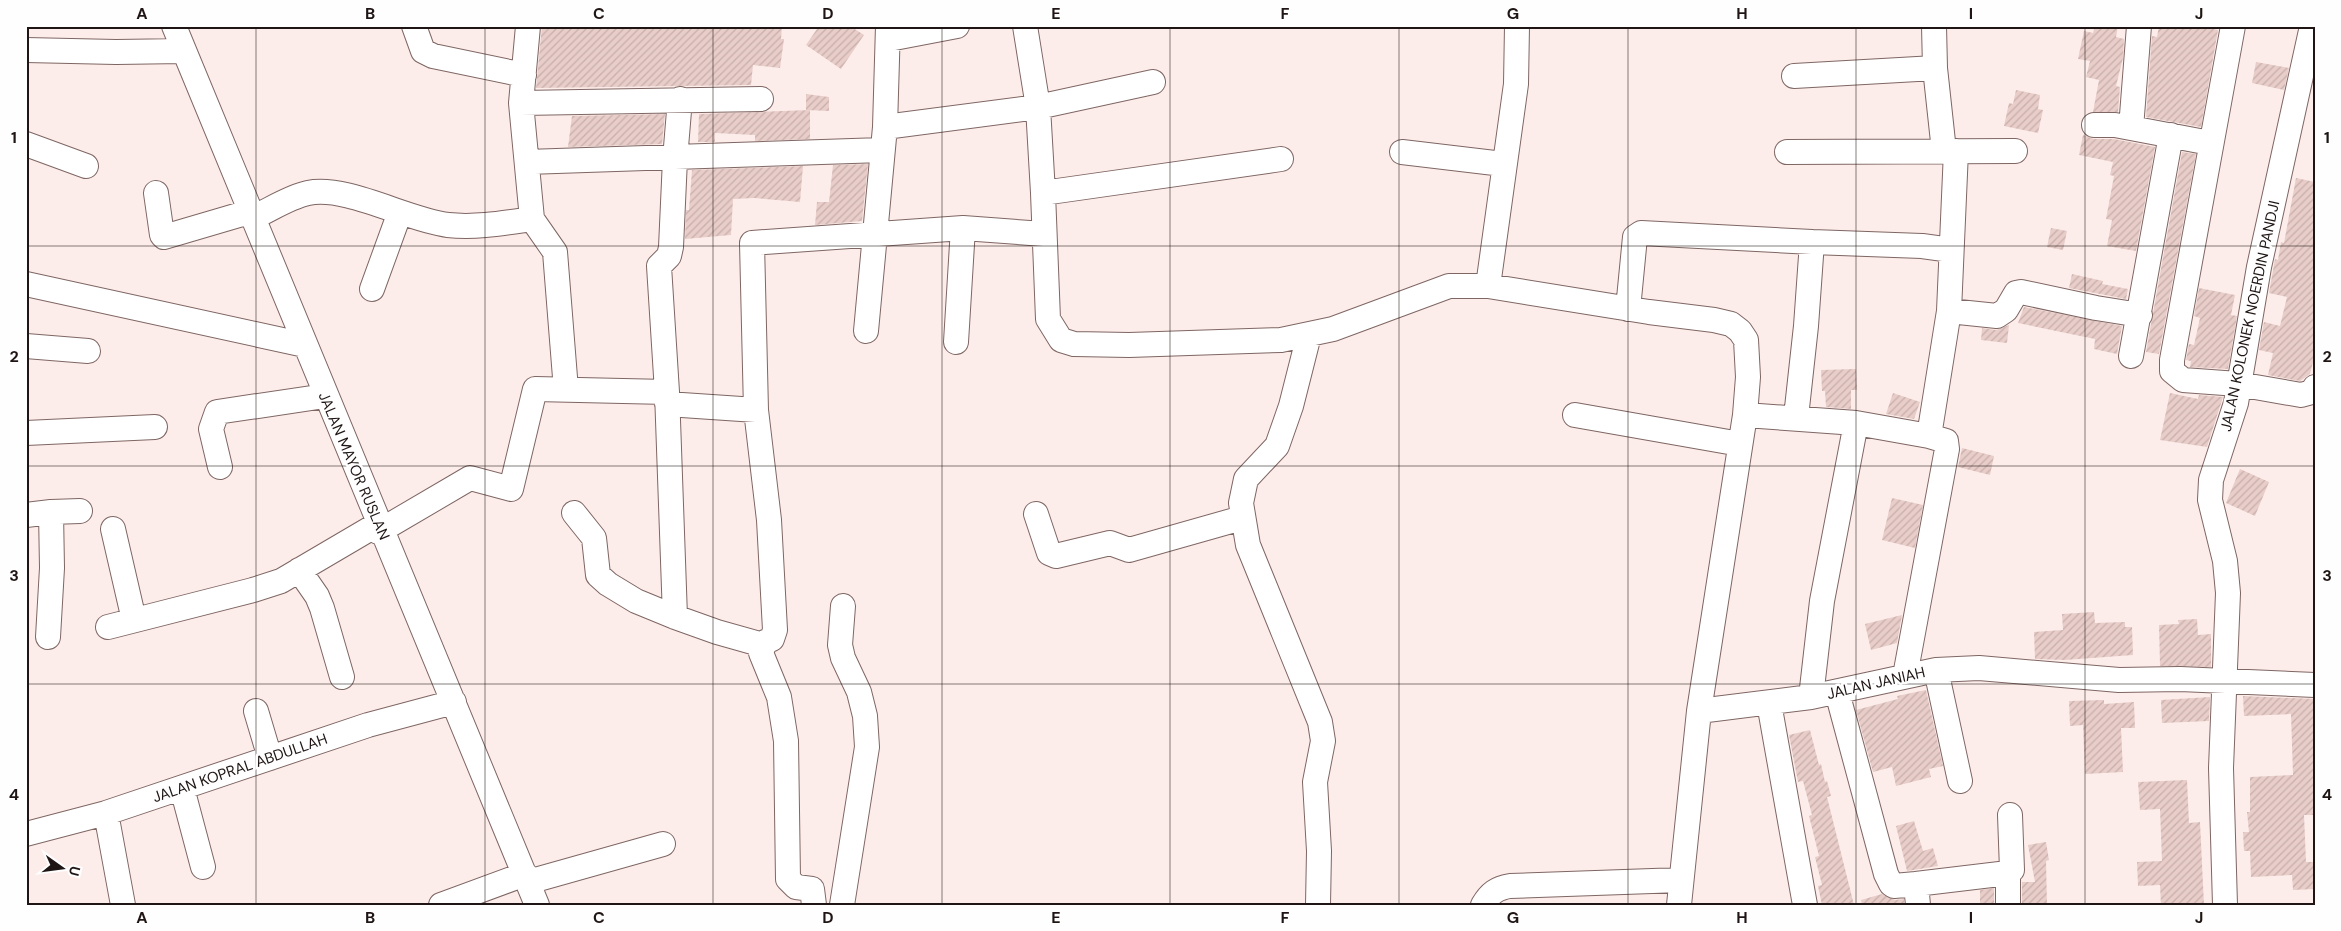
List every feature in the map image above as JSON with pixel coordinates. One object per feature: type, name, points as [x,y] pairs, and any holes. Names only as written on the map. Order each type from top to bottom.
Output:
[{"type":"street","name":"JALAN MAYOR RUSLAN","points":[[174,26],[378,528],[454,702],[537,905]]},
{"type":"street","points":[[414,26],[423,51],[433,56],[524,76]]},
{"type":"street","points":[[528,26],[521,103],[532,219],[555,252],[566,390]]},
{"type":"street","points":[[866,330],[885,127],[888,33],[957,26]]},
{"type":"street","points":[[1025,26],[1038,107],[1048,318],[1061,340],[1068,343],[1148,344],[1281,340],[1308,335],[1368,317],[1401,302],[1449,286],[1488,286],[1628,309],[1714,320],[1731,324],[1740,331],[1746,340],[1748,377],[1745,415],[1699,710],[1679,905]]},
{"type":"street","points":[[1488,286],[1498,226],[1504,164],[1516,84],[1517,26]]},
{"type":"street","points":[[1929,436],[1949,311],[1951,250],[1950,151],[1935,68],[1934,26]]},
{"type":"street","points":[[2131,128],[2139,26]]},
{"type":"street","points":[[2233,26],[2210,143],[2172,360],[2172,372],[2183,380],[2238,384],[2301,395],[2312,392],[2315,387]]},
{"type":"street","name":"JALAN KOLONEK NOERDIN PANDJI","points":[[2225,905],[2221,768],[2228,592],[2224,561],[2210,500],[2211,487],[2232,416],[2259,268],[2312,38]]},
{"type":"street","points":[[26,50],[116,52],[183,50]]},
{"type":"street","points":[[1794,76],[1935,68]]},
{"type":"street","points":[[885,127],[1038,107],[1153,82]]},
{"type":"street","points":[[674,616],[667,398],[659,266],[669,256],[671,247],[680,99]]},
{"type":"street","points":[[521,103],[761,99]]},
{"type":"street","points":[[2094,125],[2131,128],[2210,143]]},
{"type":"street","points":[[2131,356],[2171,136]]},
{"type":"street","points":[[26,144],[86,166]]},
{"type":"street","points":[[527,162],[675,159],[882,150]]},
{"type":"street","points":[[1787,152],[2015,151]]},
{"type":"street","points":[[1402,152],[1504,164]]},
{"type":"street","points":[[1043,193],[1281,159]]},
{"type":"street","points":[[156,193],[162,236],[164,237],[251,215],[308,193],[323,192],[347,196],[448,225],[478,226],[532,219]]},
{"type":"street","points":[[372,290],[400,212]]},
{"type":"street","points":[[814,905],[812,889],[796,887],[788,879],[786,741],[779,697],[761,653],[763,645],[772,639],[775,630],[769,520],[756,410],[752,243],[963,228],[1044,234]]},
{"type":"street","points":[[956,342],[963,228]]},
{"type":"street","points":[[1628,309],[1632,248],[1635,237],[1641,233],[1922,246],[1951,250]]},
{"type":"street","points":[[1796,417],[1806,326],[1812,242]]},
{"type":"street","points":[[26,284],[304,345]]},
{"type":"street","points":[[1949,311],[1997,316],[2006,310],[2016,292],[2021,292],[2086,306],[2140,314]]},
{"type":"street","points":[[1308,335],[1291,406],[1277,446],[1246,479],[1241,503],[1248,545],[1320,722],[1323,742],[1315,782],[1319,851],[1318,905]]},
{"type":"street","points":[[26,346],[88,351]]},
{"type":"street","points":[[108,627],[254,590],[281,581],[470,478],[511,489],[535,389],[667,398],[756,410]]},
{"type":"street","points":[[220,467],[211,429],[217,412],[325,396]]},
{"type":"street","points":[[1745,415],[1796,417],[1856,423],[1929,436],[1946,441],[1947,449],[1905,676]]},
{"type":"street","points":[[1575,416],[1740,444]]},
{"type":"street","points":[[1811,697],[1822,602],[1856,423]]},
{"type":"street","points":[[26,433],[155,428]]},
{"type":"street","points":[[26,516],[51,512],[80,511]]},
{"type":"street","points":[[48,637],[52,568],[51,512]]},
{"type":"street","points":[[574,513],[594,538],[597,568],[601,579],[636,601],[717,632],[763,645]]},
{"type":"street","points":[[1036,514],[1049,553],[1056,556],[1110,543],[1129,550],[1242,518]]},
{"type":"street","points":[[113,530],[134,620]]},
{"type":"street","points":[[299,570],[317,596],[322,608],[342,677]]},
{"type":"street","points":[[842,905],[867,747],[865,716],[860,692],[843,658],[840,645],[843,606]]},
{"type":"street","name":"JALAN JANIAH","points":[[1699,710],[1769,704],[1838,692],[1936,670],[1979,668],[2119,680],[2180,679],[2315,685]]},
{"type":"street","points":[[1936,670],[1960,781]]},
{"type":"street","points":[[1838,692],[1888,879],[1891,884],[1917,894],[2008,873],[2012,870],[2010,815]]},
{"type":"street","name":"JALAN KOPRAL ABDULLAH","points":[[26,834],[106,813],[376,722],[454,702]]},
{"type":"street","points":[[1769,704],[1805,905]]},
{"type":"street","points":[[256,711],[270,758]]},
{"type":"street","points":[[182,788],[204,867]]},
{"type":"street","points":[[106,813],[123,905]]},
{"type":"street","points":[[441,905],[526,878],[663,844]]},
{"type":"street","points":[[2008,873],[2008,905]]},
{"type":"street","points":[[1483,905],[1488,896],[1499,888],[1510,886],[1681,880]]},
{"type":"building","points":[[542,26],[782,26],[781,39],[784,39],[780,68],[753,65],[751,85],[536,88]]},
{"type":"building","points":[[819,26],[850,26],[864,35],[841,69],[806,45]]},
{"type":"building","points":[[2095,26],[2118,26],[2116,37],[2124,39],[2123,58],[2116,86],[2120,87],[2118,112],[2093,112],[2099,80],[2086,77],[2090,61],[2078,59],[2084,31],[2093,33]]},
{"type":"building","points":[[2159,26],[2200,26],[2218,30],[2201,127],[2146,117],[2152,36],[2157,37]]},
{"type":"building","points":[[2256,62],[2289,68],[2284,90],[2252,83]]},
{"type":"building","points":[[2016,90],[2040,95],[2038,109],[2043,110],[2038,133],[2004,126],[2009,103],[2013,104]]},
{"type":"building","points":[[806,94],[829,97],[829,111],[806,110]]},
{"type":"building","points":[[810,110],[810,139],[755,141],[755,135],[715,133],[715,142],[698,142],[699,114]]},
{"type":"building","points":[[665,114],[662,144],[568,147],[572,116]]},
{"type":"building","points":[[2083,135],[2094,139],[2114,139],[2155,147],[2136,251],[2107,246],[2112,220],[2106,219],[2114,176],[2110,175],[2113,162],[2079,155]]},
{"type":"building","points":[[2182,152],[2196,154],[2159,354],[2146,352]]},
{"type":"building","points":[[868,164],[862,221],[815,225],[817,202],[829,202],[833,165]]},
{"type":"building","points":[[803,166],[800,202],[754,198],[733,199],[731,235],[685,239],[686,210],[689,210],[692,170]]},
{"type":"building","points":[[2296,178],[2315,182],[2315,354],[2310,374],[2300,381],[2268,375],[2273,353],[2259,350],[2264,322],[2280,326],[2287,297],[2269,293],[2275,259],[2278,260],[2281,242],[2284,243]]},
{"type":"building","points":[[2051,228],[2067,231],[2063,250],[2047,247]]},
{"type":"building","points":[[2072,274],[2103,281],[2102,284],[2128,289],[2126,299],[2069,288]]},
{"type":"building","points":[[2199,288],[2235,295],[2231,315],[2237,316],[2228,369],[2190,367],[2191,361],[2186,360],[2189,344],[2194,345],[2200,318],[2194,316]]},
{"type":"building","points":[[2024,307],[2122,326],[2117,354],[2094,349],[2095,339],[2018,323]]},
{"type":"building","points":[[2009,325],[2007,343],[1981,340],[1982,328],[1996,330]]},
{"type":"building","points":[[1856,369],[1857,390],[1851,390],[1851,409],[1826,407],[1825,391],[1822,391],[1821,370]]},
{"type":"building","points":[[1893,393],[1920,402],[1914,419],[1886,414]]},
{"type":"building","points":[[2170,393],[2198,399],[2199,395],[2223,397],[2207,447],[2160,440]]},
{"type":"building","points":[[1962,448],[1994,456],[1990,475],[1958,467]]},
{"type":"building","points":[[2240,469],[2269,482],[2255,516],[2226,503]]},
{"type":"building","points":[[1892,498],[1923,505],[1915,548],[1882,540]]},
{"type":"building","points":[[2094,612],[2095,623],[2125,622],[2125,627],[2132,627],[2133,655],[2065,660],[2035,659],[2034,632],[2063,630],[2062,614]]},
{"type":"building","points":[[1902,615],[1897,643],[1871,650],[1865,624]]},
{"type":"building","points":[[2197,619],[2198,635],[2211,634],[2211,667],[2160,666],[2159,625],[2179,624],[2178,620]]},
{"type":"building","points":[[1926,690],[1943,766],[1929,769],[1931,777],[1896,786],[1892,767],[1873,772],[1856,710],[1898,699],[1897,696]]},
{"type":"building","points":[[2243,696],[2315,699],[2315,815],[2304,815],[2306,862],[2314,862],[2315,889],[2293,890],[2292,875],[2251,877],[2250,851],[2244,851],[2243,832],[2249,832],[2247,812],[2250,812],[2250,777],[2293,775],[2291,714],[2244,716]]},
{"type":"building","points":[[2210,697],[2209,721],[2162,723],[2161,700]]},
{"type":"building","points":[[2104,700],[2104,704],[2134,702],[2135,728],[2121,728],[2123,772],[2085,774],[2083,725],[2070,726],[2069,701]]},
{"type":"building","points":[[1810,730],[1819,765],[1821,764],[1825,782],[1827,781],[1831,796],[1827,797],[1854,905],[1822,905],[1818,886],[1822,885],[1815,857],[1819,856],[1809,816],[1812,815],[1803,781],[1798,782],[1789,735]]},
{"type":"building","points":[[2187,780],[2189,823],[2200,822],[2204,905],[2161,905],[2160,885],[2138,886],[2137,862],[2162,861],[2160,809],[2140,810],[2138,782]]},
{"type":"building","points":[[1914,821],[1923,851],[1933,848],[1938,866],[1907,871],[1896,826]]},
{"type":"building","points":[[2046,842],[2049,860],[2046,861],[2047,905],[2022,905],[2022,882],[2035,882],[2028,845]]},
{"type":"building","points":[[1994,888],[1994,905],[1980,905],[1980,890]]},
{"type":"building","points":[[1882,894],[1895,900],[1904,899],[1904,905],[1862,905],[1861,900]]}]
